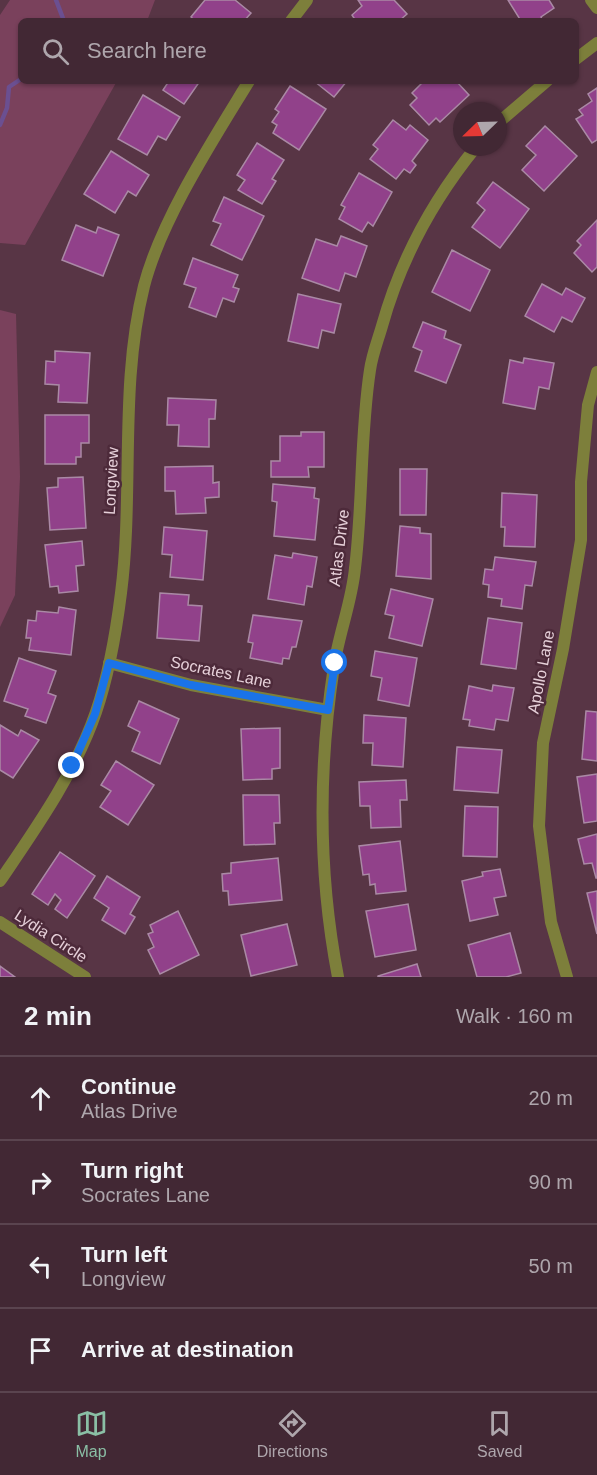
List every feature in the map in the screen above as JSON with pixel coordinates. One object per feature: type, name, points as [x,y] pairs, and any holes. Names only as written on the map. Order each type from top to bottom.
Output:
[{"type":"street","points":[[293,18],[307,0]]},
{"type":"street","points":[[591,0],[597,8]]},
{"type":"street","points":[[579,57],[597,43]]},
{"type":"street","name":"Longview","points":[[0,881],[42,819],[72,766],[95,714],[109,663],[121,591],[134,339],[145,284],[162,234],[247,84]]},
{"type":"street","points":[[507,115],[544,84]]},
{"type":"street","name":"Atlas Drive","points":[[338,977],[327,918],[321,837],[322,776],[335,663],[355,571],[370,367],[392,290],[416,234],[448,181],[469,156]]},
{"type":"street","name":"Apollo Lane","points":[[567,977],[550,911],[539,826],[543,743],[563,649],[581,540],[581,482],[588,405],[597,372]]},
{"type":"street","name":"Socrates Lane","points":[[109,663],[191,685],[328,710]]},
{"type":"street","name":"Lydia Circle","points":[[0,922],[85,977]]},
{"type":"shaded area","points":[[10,0],[155,0],[148,18],[18,18],[18,84],[115,84],[25,245],[0,243],[0,15]]},
{"type":"shaded area","points":[[0,310],[16,314],[20,477],[15,595],[0,627]]},
{"type":"building","points":[[205,0],[235,0],[251,13],[247,18],[191,17]]},
{"type":"building","points":[[358,0],[394,0],[407,14],[402,18],[354,18],[352,15],[362,6]]},
{"type":"building","points":[[508,0],[549,0],[554,8],[542,18],[519,18]]},
{"type":"building","points":[[167,84],[198,84],[184,104],[163,90]]},
{"type":"building","points":[[318,84],[345,84],[334,97]]},
{"type":"building","points":[[421,84],[459,84],[469,95],[461,102],[453,102],[453,110],[440,122],[436,118],[429,125],[410,105],[417,98],[412,93]]},
{"type":"building","points":[[290,86],[326,109],[299,150],[273,133],[277,125],[272,122],[279,112],[275,109]]},
{"type":"building","points":[[597,88],[597,140],[592,143],[576,119],[583,115],[579,110],[592,101],[588,94]]},
{"type":"building","points":[[143,95],[180,117],[166,140],[158,136],[147,155],[118,139]]},
{"type":"building","points":[[393,120],[406,130],[410,125],[428,140],[412,161],[416,165],[410,173],[404,169],[396,179],[370,159],[378,149],[373,145]]},
{"type":"building","points":[[545,126],[577,156],[544,191],[522,170],[536,155],[526,146]]},
{"type":"building","points":[[257,143],[284,160],[272,179],[276,181],[262,204],[238,190],[245,180],[237,175]]},
{"type":"building","points":[[111,151],[149,175],[136,196],[128,191],[115,213],[84,194]]},
{"type":"building","points":[[359,173],[392,192],[373,226],[368,222],[362,232],[339,219],[345,207],[341,205]]},
{"type":"building","points":[[493,182],[529,209],[500,248],[472,227],[485,210],[477,203]]},
{"type":"building","points":[[224,197],[264,216],[242,260],[211,245],[221,224],[213,221]]},
{"type":"building","points":[[597,220],[597,267],[592,272],[574,253],[581,245],[577,241]]},
{"type":"building","points":[[76,225],[96,233],[98,227],[119,235],[103,276],[62,260]]},
{"type":"building","points":[[341,236],[367,246],[356,277],[345,273],[339,291],[302,278],[316,239],[337,246]]},
{"type":"building","points":[[452,250],[490,270],[470,311],[432,292]]},
{"type":"building","points":[[193,258],[238,275],[233,287],[239,289],[234,302],[223,298],[216,317],[189,307],[196,288],[184,284]]},
{"type":"building","points":[[542,284],[562,295],[566,288],[585,298],[572,322],[562,317],[554,332],[525,316]]},
{"type":"building","points":[[298,294],[341,304],[334,333],[322,330],[318,348],[288,341]]},
{"type":"building","points":[[423,322],[446,331],[444,338],[461,345],[446,383],[415,371],[422,351],[413,347]]},
{"type":"building","points":[[55,351],[90,353],[87,403],[58,402],[59,385],[45,384],[46,361],[55,362]]},
{"type":"building","points":[[524,358],[554,363],[549,389],[539,387],[535,409],[503,403],[510,360],[523,363]]},
{"type":"building","points":[[168,398],[216,400],[215,419],[209,419],[209,447],[178,446],[179,425],[167,425]]},
{"type":"building","points":[[45,415],[89,415],[89,443],[81,443],[81,457],[76,457],[76,464],[45,464]]},
{"type":"building","points":[[301,432],[324,432],[324,467],[308,467],[309,477],[271,477],[271,461],[280,461],[280,436],[301,436]]},
{"type":"building","points":[[213,466],[213,483],[219,482],[219,497],[205,498],[206,513],[176,514],[175,491],[165,491],[165,467]]},
{"type":"building","points":[[400,469],[427,469],[426,515],[400,515]]},
{"type":"building","points":[[83,477],[86,528],[50,530],[47,488],[58,487],[58,478]]},
{"type":"building","points":[[273,484],[315,488],[314,498],[319,499],[315,540],[274,536],[277,502],[272,501]]},
{"type":"building","points":[[502,493],[537,495],[535,547],[504,546],[505,527],[501,527]]},
{"type":"building","points":[[400,526],[420,528],[420,533],[431,534],[431,579],[396,576]]},
{"type":"building","points":[[164,527],[207,531],[203,580],[170,577],[172,555],[162,554]]},
{"type":"building","points":[[82,541],[84,565],[76,566],[78,591],[59,593],[58,586],[50,587],[45,545]]},
{"type":"building","points":[[293,553],[317,557],[312,587],[307,586],[304,605],[268,599],[275,555],[292,558]]},
{"type":"building","points":[[495,557],[536,562],[532,586],[525,585],[522,609],[501,606],[502,599],[488,597],[489,585],[483,584],[485,569],[493,570]]},
{"type":"building","points":[[391,589],[433,599],[422,646],[389,638],[394,616],[385,614]]},
{"type":"building","points":[[160,593],[189,595],[188,605],[202,606],[199,641],[157,638]]},
{"type":"building","points":[[59,607],[76,610],[71,655],[29,650],[31,638],[26,638],[28,620],[36,621],[37,611],[58,613]]},
{"type":"building","points":[[253,615],[302,621],[296,647],[292,647],[289,659],[283,658],[282,664],[250,658],[253,643],[248,642]]},
{"type":"building","points":[[488,618],[522,623],[516,669],[481,664]]},
{"type":"building","points":[[375,651],[417,658],[409,706],[378,700],[382,678],[371,676]]},
{"type":"building","points":[[19,658],[56,671],[48,693],[56,696],[46,723],[25,716],[28,709],[4,701]]},
{"type":"building","points":[[493,685],[514,688],[508,721],[496,719],[494,730],[469,726],[470,720],[463,719],[469,686],[492,691]]},
{"type":"building","points":[[139,701],[179,719],[160,764],[132,751],[140,732],[128,726]]},
{"type":"building","points":[[586,711],[597,712],[597,761],[582,759]]},
{"type":"building","points":[[364,715],[406,718],[403,767],[372,765],[373,743],[363,743]]},
{"type":"building","points":[[0,725],[18,736],[21,730],[39,740],[13,778],[0,770]]},
{"type":"building","points":[[280,728],[280,768],[272,769],[272,779],[243,780],[241,729]]},
{"type":"building","points":[[457,747],[502,750],[498,793],[454,790]]},
{"type":"building","points":[[116,761],[154,785],[128,825],[100,807],[111,791],[101,785]]},
{"type":"building","points":[[597,774],[597,821],[584,823],[577,777]]},
{"type":"building","points":[[406,780],[407,800],[400,800],[401,827],[371,828],[370,806],[360,806],[359,782]]},
{"type":"building","points":[[243,795],[279,795],[280,823],[274,823],[275,844],[244,845]]},
{"type":"building","points":[[465,806],[498,807],[497,857],[463,856]]},
{"type":"building","points":[[597,834],[596,878],[592,863],[584,864],[578,839]]},
{"type":"building","points":[[400,841],[406,891],[376,894],[375,884],[370,885],[369,874],[363,875],[359,846]]},
{"type":"building","points":[[60,852],[95,876],[67,918],[55,909],[61,900],[55,894],[48,905],[32,894]]},
{"type":"building","points":[[278,858],[282,900],[229,905],[228,891],[223,891],[222,874],[231,873],[231,863]]},
{"type":"building","points":[[500,869],[506,896],[494,898],[498,915],[470,921],[462,881],[483,876],[482,872]]},
{"type":"building","points":[[107,876],[140,897],[130,914],[135,917],[125,934],[102,920],[109,908],[94,898]]},
{"type":"building","points":[[597,891],[597,934],[587,893]]},
{"type":"building","points":[[408,904],[416,950],[375,957],[366,911]]},
{"type":"building","points":[[178,911],[199,955],[160,974],[148,950],[154,947],[148,934],[153,932],[150,925]]},
{"type":"building","points":[[287,924],[297,965],[251,976],[241,935]]},
{"type":"building","points":[[510,933],[521,973],[506,977],[477,977],[468,945]]},
{"type":"building","points":[[417,964],[421,977],[378,977],[378,976]]},
{"type":"building","points":[[0,966],[15,977],[0,977]]},
{"type":"waterway","points":[[56,0],[63,18]]},
{"type":"waterway","points":[[0,125],[7,108],[9,87],[18,81]]},
{"type":"route","points":[[72,766],[95,714],[109,663],[191,685],[328,710],[335,663]]}]
